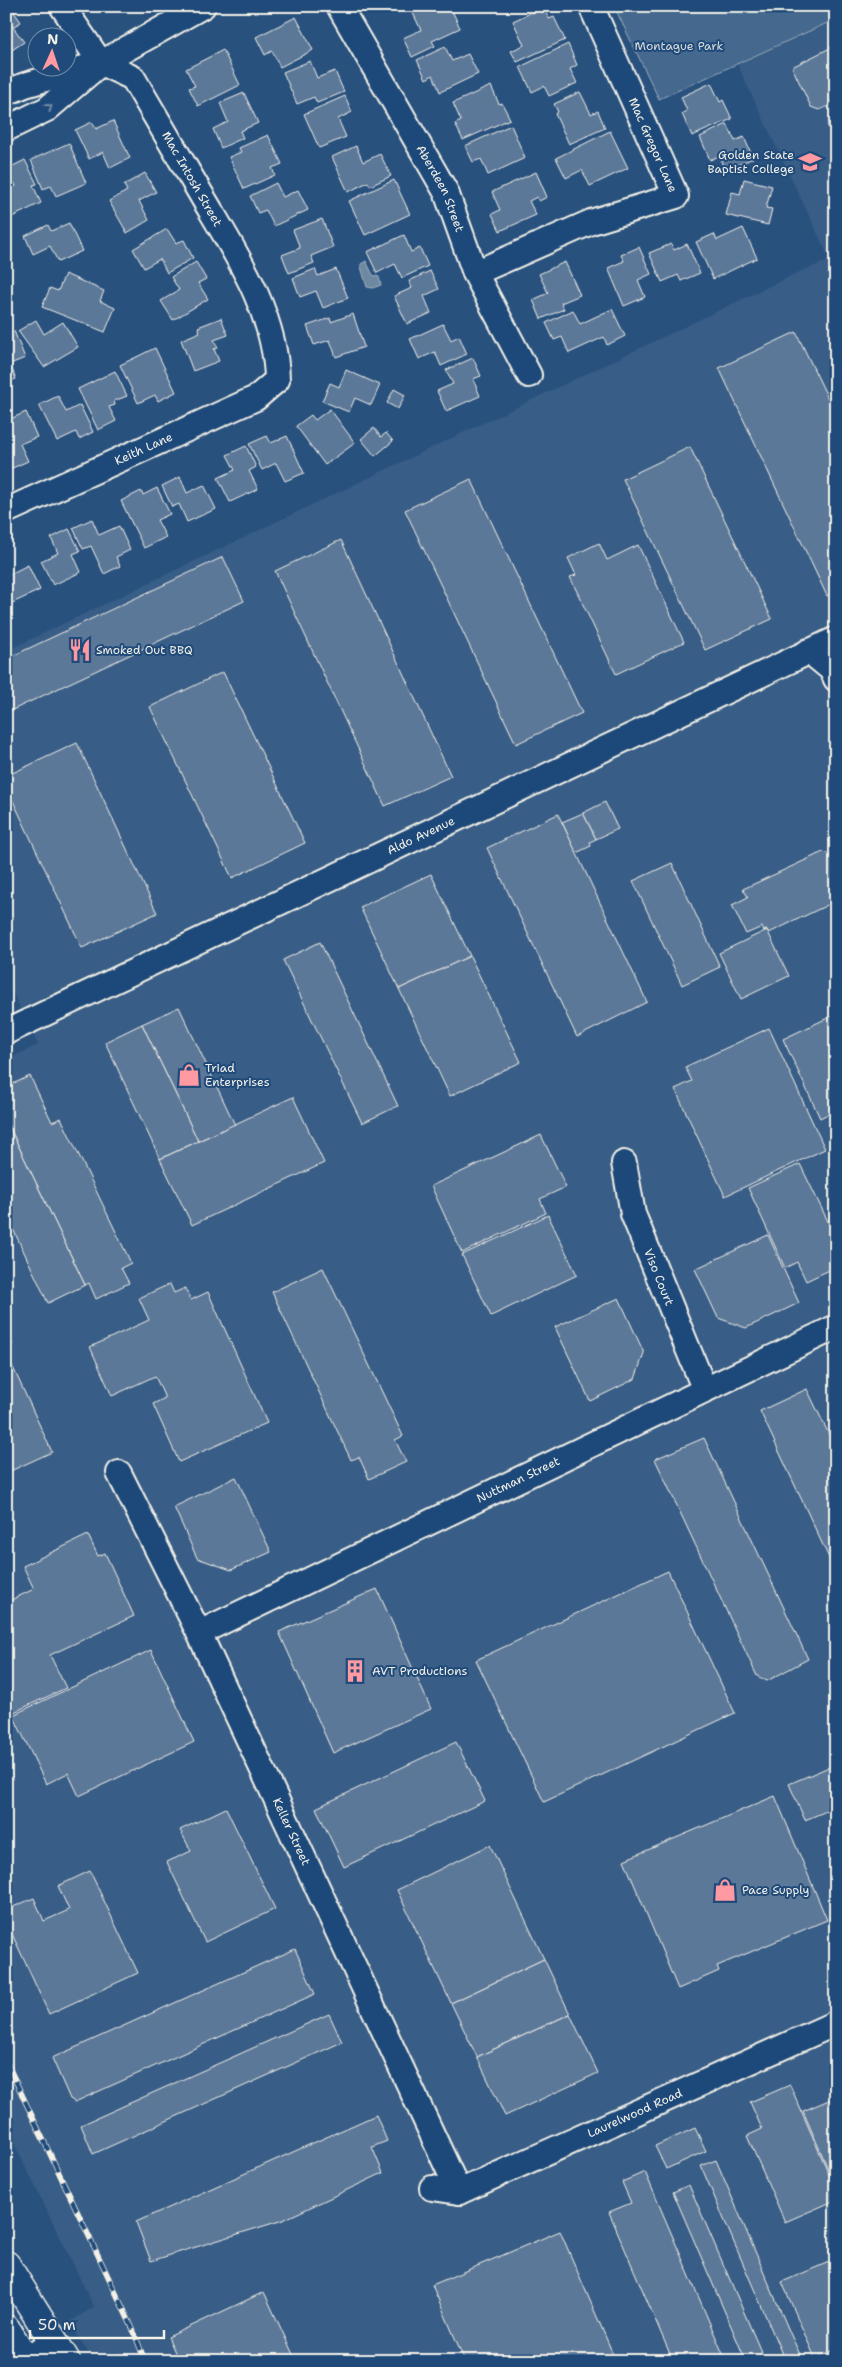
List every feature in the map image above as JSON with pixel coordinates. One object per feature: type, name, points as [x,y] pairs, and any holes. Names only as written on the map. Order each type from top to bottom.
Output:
[{"type":"main road","points":[[6,2265],[60,2351]]},
{"type":"main road","points":[[6,2329],[25,2360]]},
{"type":"street","points":[[62,6],[101,63]]},
{"type":"street","points":[[6,129],[47,109],[101,63],[204,6]]},
{"type":"street","name":"Aberdeen Street","points":[[339,6],[446,192],[475,273],[529,376]]},
{"type":"street","name":"Mac Gregor Lane","points":[[475,273],[591,222],[676,196],[591,6]]},
{"type":"street","points":[[6,93],[25,84],[101,63]]},
{"type":"street","name":"Mac Intosh Street","points":[[101,63],[133,78],[242,263],[266,319],[276,354],[277,380]]},
{"type":"street","name":"Keith Lane","points":[[6,511],[256,398],[277,380]]},
{"type":"street","name":"Aldo Avenue","points":[[6,1032],[836,639]]},
{"type":"street","points":[[810,652],[832,670],[836,679]]},
{"type":"street","name":"Viso Court","points":[[624,1163],[633,1214],[704,1388]]},
{"type":"street","name":"Nuttman Street","points":[[198,1633],[704,1388],[836,1327]]},
{"type":"street","name":"Keller Street","points":[[119,1473],[198,1633],[459,2192]]},
{"type":"street","name":"Laurelwood Road","points":[[459,2192],[836,2023]]},
{"type":"street","points":[[432,2188],[459,2192]]},
{"type":"street","points":[[25,2360],[60,2351]]},
{"type":"shaded area","points":[[836,19],[836,2361],[121,2361],[117,2352],[89,2354],[69,2322],[94,2307],[6,2127],[6,1060],[38,1045],[12,992],[6,994],[6,651],[801,271],[830,260],[737,64]]},
{"type":"shaded area","points":[[366,261],[373,275],[379,277],[381,285],[373,288],[367,287],[361,267],[361,264]]},
{"type":"green space","name":"Montague Park","points":[[614,6],[836,6],[836,19],[659,99]]},
{"type":"building","points":[[10,6],[21,22],[13,27],[24,42],[6,54],[6,8]]},
{"type":"building","points":[[422,6],[450,6],[460,28],[432,41],[435,46],[412,57],[403,38],[421,30],[412,11]]},
{"type":"building","points":[[543,7],[549,19],[554,17],[565,40],[517,62],[511,51],[524,45],[513,21]]},
{"type":"building","points":[[296,17],[313,50],[280,67],[272,51],[265,55],[256,37]]},
{"type":"building","points":[[568,44],[577,65],[570,69],[577,83],[549,96],[544,86],[532,92],[520,67]]},
{"type":"building","points":[[836,45],[836,88],[831,90],[833,95],[829,106],[819,110],[811,107],[792,67]]},
{"type":"building","points":[[445,47],[452,61],[468,54],[478,74],[440,92],[433,75],[426,79],[417,60]]},
{"type":"building","points":[[223,50],[240,85],[198,106],[189,88],[195,86],[186,69]]},
{"type":"building","points":[[310,61],[317,78],[335,71],[344,92],[317,103],[314,97],[297,104],[283,72]]},
{"type":"building","points":[[711,83],[720,102],[723,100],[732,119],[692,136],[682,114],[687,111],[681,97]]},
{"type":"building","points":[[491,86],[499,104],[502,103],[510,119],[463,140],[455,124],[461,121],[453,103]]},
{"type":"building","points":[[580,92],[591,114],[598,111],[605,128],[569,144],[555,114],[558,112],[554,104]]},
{"type":"building","points":[[244,93],[258,123],[240,131],[243,138],[221,148],[213,129],[228,122],[220,103]]},
{"type":"building","points":[[345,96],[352,112],[338,119],[346,137],[319,148],[304,114]]},
{"type":"building","points":[[836,120],[836,143],[827,124]]},
{"type":"building","points":[[113,121],[130,158],[110,168],[103,152],[89,159],[75,130],[92,122],[96,129]]},
{"type":"building","points":[[727,124],[735,141],[744,137],[753,158],[725,171],[719,156],[710,160],[700,137]]},
{"type":"building","points":[[511,125],[525,158],[488,175],[481,159],[473,162],[465,146]]},
{"type":"building","points":[[610,131],[628,168],[590,186],[582,170],[566,178],[556,158]]},
{"type":"building","points":[[268,135],[282,164],[272,168],[275,175],[244,189],[229,157],[241,152],[239,148]]},
{"type":"building","points":[[69,143],[86,183],[56,196],[51,186],[43,189],[31,160]]},
{"type":"building","points":[[356,146],[363,162],[380,154],[391,176],[370,186],[368,182],[348,192],[332,157]]},
{"type":"building","points":[[25,160],[37,184],[33,185],[41,203],[8,219],[6,190],[16,186],[7,169]]},
{"type":"building","points":[[536,172],[547,197],[539,201],[537,197],[529,201],[536,215],[500,231],[492,214],[500,210],[492,192]]},
{"type":"building","points":[[145,173],[156,192],[139,201],[149,220],[127,233],[109,201],[127,191],[124,185]]},
{"type":"building","points":[[744,179],[772,186],[766,208],[772,209],[768,225],[726,215],[732,192],[740,194]]},
{"type":"building","points":[[394,180],[410,214],[365,235],[349,201]]},
{"type":"building","points":[[276,183],[283,197],[298,190],[308,210],[274,226],[266,210],[258,213],[250,196]]},
{"type":"building","points":[[322,219],[333,247],[311,256],[314,263],[289,273],[282,255],[300,248],[293,230]]},
{"type":"building","points":[[69,223],[82,251],[58,262],[50,246],[33,254],[25,236],[48,225],[51,231]]},
{"type":"building","points":[[743,228],[757,258],[713,279],[696,242],[714,234],[717,240]]},
{"type":"building","points":[[167,229],[176,243],[184,240],[193,258],[167,273],[160,259],[144,268],[133,249]]},
{"type":"building","points":[[404,235],[411,252],[420,248],[428,266],[402,278],[395,264],[377,273],[367,252]]},
{"type":"building","points":[[671,244],[674,250],[687,244],[700,273],[681,281],[678,275],[662,282],[649,253]]},
{"type":"building","points":[[639,247],[651,274],[638,280],[645,297],[624,306],[608,268],[624,261],[621,255]]},
{"type":"building","points":[[196,262],[206,279],[198,283],[208,299],[173,320],[161,301],[179,290],[171,277]]},
{"type":"building","points":[[565,262],[580,295],[561,303],[564,309],[541,319],[533,300],[548,293],[539,274]]},
{"type":"building","points":[[315,269],[318,276],[336,269],[348,298],[323,308],[316,291],[300,297],[293,278]]},
{"type":"building","points":[[430,271],[439,289],[424,296],[431,313],[407,324],[394,296],[412,288],[409,281]]},
{"type":"building","points":[[65,274],[104,291],[100,301],[115,308],[105,332],[42,307],[50,288],[58,291]]},
{"type":"building","points":[[612,309],[625,336],[607,345],[604,337],[569,353],[562,337],[554,340],[546,323],[573,310],[580,324]]},
{"type":"building","points":[[353,314],[364,347],[336,357],[330,340],[314,345],[307,326],[330,318],[331,322]]},
{"type":"building","points":[[221,318],[228,335],[214,340],[218,348],[214,349],[219,361],[193,371],[181,340],[200,332],[198,327]]},
{"type":"building","points":[[36,320],[44,334],[63,322],[78,347],[44,367],[18,331]]},
{"type":"building","points":[[443,324],[451,340],[459,336],[467,354],[441,366],[435,352],[419,359],[410,339]]},
{"type":"building","points":[[14,331],[25,358],[10,364],[16,379],[6,383],[6,334]]},
{"type":"building","points":[[796,332],[836,415],[836,592],[827,596],[719,368]]},
{"type":"building","points":[[155,348],[176,392],[158,401],[155,395],[138,403],[120,365]]},
{"type":"building","points":[[473,358],[481,376],[473,379],[480,396],[446,411],[437,391],[453,384],[446,370]]},
{"type":"building","points":[[346,370],[380,385],[371,405],[355,398],[349,412],[322,401],[330,383],[339,387]]},
{"type":"building","points":[[115,371],[127,396],[114,401],[115,405],[109,407],[116,421],[98,430],[78,389]]},
{"type":"building","points":[[394,389],[405,395],[398,409],[387,403]]},
{"type":"building","points":[[58,396],[66,412],[80,405],[93,432],[79,439],[76,432],[57,441],[39,405]]},
{"type":"building","points":[[330,409],[355,443],[325,465],[296,426],[311,415],[315,420]]},
{"type":"building","points":[[26,412],[37,437],[20,444],[28,461],[8,470],[6,465],[6,421]]},
{"type":"building","points":[[374,428],[381,437],[386,433],[393,441],[375,456],[361,439]]},
{"type":"building","points":[[267,436],[271,443],[287,436],[304,473],[285,481],[276,463],[262,470],[249,444]]},
{"type":"building","points":[[246,446],[256,467],[249,471],[258,489],[230,502],[218,478],[235,470],[227,455]]},
{"type":"building","points":[[690,447],[772,619],[705,650],[623,479]]},
{"type":"building","points":[[180,477],[187,493],[204,485],[216,509],[187,522],[179,504],[172,507],[162,486]]},
{"type":"building","points":[[471,479],[582,713],[516,744],[405,510]]},
{"type":"building","points":[[157,488],[170,514],[157,520],[166,537],[144,548],[121,501],[141,491],[143,495]]},
{"type":"building","points":[[92,519],[99,535],[119,526],[130,550],[116,557],[120,566],[104,574],[91,546],[83,549],[73,528]]},
{"type":"building","points":[[69,529],[80,551],[73,554],[81,572],[53,585],[41,561],[58,553],[51,538]]},
{"type":"building","points":[[341,540],[451,776],[385,806],[275,571]]},
{"type":"building","points":[[599,543],[607,560],[638,545],[684,642],[616,674],[570,577],[576,575],[568,558]]},
{"type":"building","points":[[223,557],[244,601],[6,713],[6,659]]},
{"type":"building","points":[[28,565],[40,590],[6,606],[6,567],[10,574]]},
{"type":"building","points":[[223,672],[305,843],[232,878],[150,707]]},
{"type":"building","points":[[77,743],[157,913],[82,948],[6,786],[6,776]]},
{"type":"building","points":[[605,802],[618,829],[596,839],[583,813]]},
{"type":"building","points":[[583,813],[596,839],[590,842],[591,846],[576,853],[562,822]]},
{"type":"building","points":[[558,814],[647,1002],[577,1037],[487,848]]},
{"type":"building","points":[[823,852],[836,855],[836,901],[769,933],[767,930],[764,931],[762,927],[746,934],[732,905],[748,897],[743,889]]},
{"type":"building","points":[[672,863],[720,967],[682,985],[633,881]]},
{"type":"building","points":[[431,874],[470,956],[399,989],[360,907]]},
{"type":"building","points":[[767,930],[789,976],[741,999],[719,953]]},
{"type":"building","points":[[320,942],[398,1106],[362,1123],[283,960]]},
{"type":"building","points":[[470,956],[521,1062],[450,1096],[399,989]]},
{"type":"building","name":"Triad Enterprises","points":[[179,1007],[235,1125],[198,1141],[142,1024]]},
{"type":"building","points":[[836,1014],[836,1110],[820,1118],[783,1039]]},
{"type":"building","points":[[142,1024],[198,1141],[160,1159],[105,1042]]},
{"type":"building","points":[[769,1028],[825,1149],[725,1196],[675,1089],[692,1081],[685,1067]]},
{"type":"building","points":[[30,1076],[52,1122],[61,1118],[131,1263],[121,1268],[129,1283],[96,1299],[89,1283],[85,1285],[6,1120],[6,1087]]},
{"type":"building","points":[[293,1097],[324,1163],[192,1225],[160,1159]]},
{"type":"building","points":[[6,1120],[85,1285],[48,1303],[6,1214]]},
{"type":"building","points":[[541,1135],[566,1187],[540,1199],[546,1213],[462,1253],[431,1186]]},
{"type":"building","points":[[800,1164],[836,1238],[836,1267],[806,1281],[797,1262],[785,1268],[748,1188]]},
{"type":"building","points":[[548,1215],[577,1275],[491,1316],[462,1255]]},
{"type":"building","points":[[768,1235],[799,1303],[746,1328],[718,1318],[695,1269]]},
{"type":"building","points":[[323,1268],[403,1436],[395,1440],[406,1462],[369,1479],[359,1457],[351,1460],[272,1292]]},
{"type":"building","points":[[170,1284],[174,1293],[185,1288],[191,1300],[208,1292],[267,1423],[179,1462],[153,1404],[165,1398],[155,1376],[112,1396],[90,1347],[149,1320],[139,1298]]},
{"type":"building","points":[[619,1298],[644,1353],[635,1379],[590,1401],[555,1327]]},
{"type":"building","points":[[6,1331],[13,1344],[6,1347]]},
{"type":"building","points":[[11,1363],[52,1452],[6,1473],[6,1365]]},
{"type":"building","points":[[807,1389],[836,1449],[836,1573],[760,1411]]},
{"type":"building","points":[[704,1438],[808,1659],[767,1681],[757,1676],[655,1459]]},
{"type":"building","points":[[236,1477],[271,1552],[231,1570],[197,1558],[174,1507]]},
{"type":"building","points":[[88,1535],[98,1556],[105,1553],[134,1616],[50,1655],[66,1688],[12,1713],[6,1701],[6,1590],[11,1600],[34,1589],[23,1566]]},
{"type":"building","points":[[668,1571],[735,1713],[544,1802],[476,1660]]},
{"type":"building","name":"AVT Productions","points":[[377,1589],[431,1709],[333,1753],[279,1632]]},
{"type":"building","points":[[151,1650],[194,1742],[79,1796],[68,1773],[46,1784],[13,1715]]},
{"type":"building","points":[[456,1742],[485,1801],[344,1867],[316,1808]]},
{"type":"building","points":[[836,1764],[836,1807],[805,1820],[789,1784]]},
{"type":"building","name":"Pace Supply","points":[[775,1796],[827,1920],[717,1966],[719,1971],[678,1989],[624,1860]]},
{"type":"building","points":[[226,1808],[275,1909],[205,1942],[167,1862],[191,1851],[180,1830]]},
{"type":"building","points":[[490,1845],[544,1959],[451,2003],[397,1890]]},
{"type":"building","points":[[90,1871],[138,1973],[49,2014],[6,1921],[6,1910],[34,1898],[44,1921],[69,1910],[58,1886]]},
{"type":"building","points":[[295,1949],[315,1994],[75,2102],[70,2099],[52,2058]]},
{"type":"building","points":[[544,1959],[570,2014],[477,2057],[451,2003]]},
{"type":"building","points":[[329,2014],[342,2042],[93,2154],[81,2125]]},
{"type":"building","points":[[570,2014],[598,2073],[505,2116],[477,2057]]},
{"type":"building","points":[[790,2085],[836,2190],[836,2200],[785,2222],[747,2136],[762,2129],[750,2102]]},
{"type":"building","points":[[836,2097],[836,2179],[833,2180],[803,2111]]},
{"type":"building","points":[[376,2115],[387,2141],[372,2147],[383,2173],[283,2220],[151,2261],[136,2222]]},
{"type":"building","points":[[695,2128],[706,2151],[666,2169],[655,2146]]},
{"type":"building","points":[[716,2160],[803,2361],[785,2361],[701,2166]]},
{"type":"building","points":[[645,2172],[726,2361],[673,2361],[609,2212],[631,2203],[622,2182]]},
{"type":"building","points":[[689,2185],[765,2361],[746,2361],[673,2192]]},
{"type":"building","points":[[560,2231],[616,2361],[465,2361],[432,2285]]},
{"type":"building","points":[[836,2259],[836,2349],[815,2358],[782,2282]]},
{"type":"building","points":[[264,2292],[296,2361],[179,2361],[168,2337]]},
{"type":"railway","points":[[6,2061],[132,2327],[145,2361]]},
{"type":"place","name":"Golden State Baptist College","points":[[810,162]]},
{"type":"place","name":"Smoked Out BBQ","points":[[80,650]]},
{"type":"place","name":"Triad Enterprises","points":[[189,1075]]},
{"type":"place","name":"AVT Productions","points":[[355,1671]]},
{"type":"place","name":"Pace Supply","points":[[725,1890]]}]
